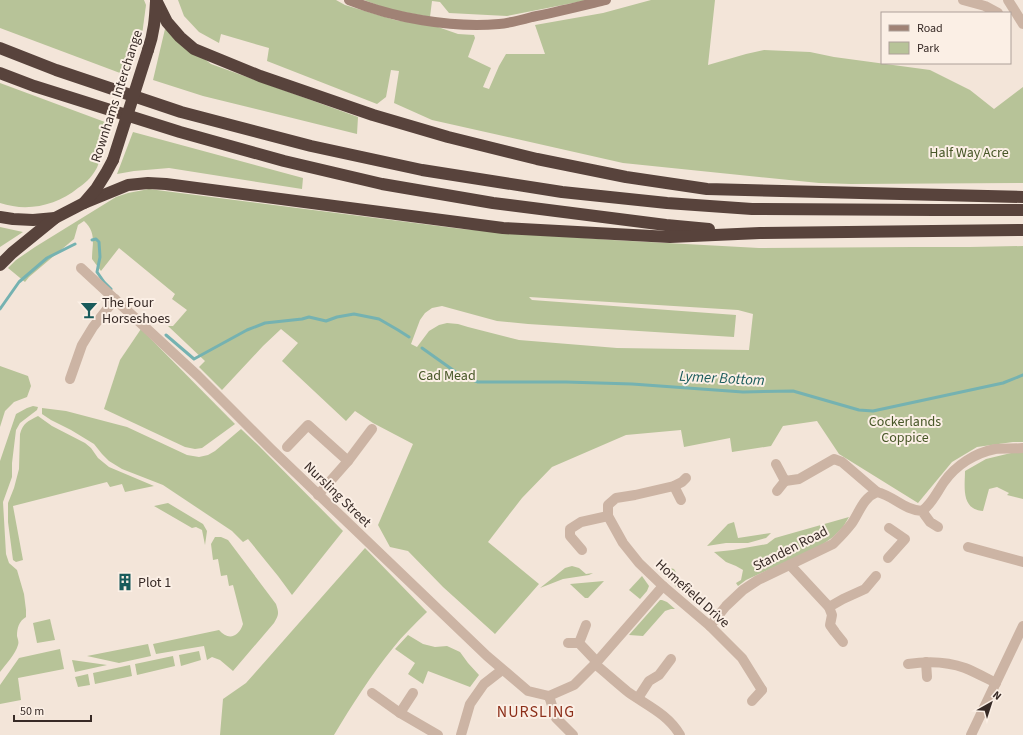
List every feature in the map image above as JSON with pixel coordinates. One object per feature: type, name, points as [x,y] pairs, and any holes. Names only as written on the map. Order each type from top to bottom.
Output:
[{"type":"highway","name":"Rownhams Interchange","points":[[0,217],[33,220],[55,218],[84,203],[96,189],[113,160],[153,36],[156,0]]},
{"type":"highway","points":[[156,0],[167,22],[180,37],[194,49],[260,76],[373,116],[448,137],[537,159],[626,177],[707,189],[1023,197]]},
{"type":"highway","points":[[0,48],[56,70],[181,112],[312,146],[422,170],[453,175],[562,192],[667,203],[752,209],[1023,210]]},
{"type":"highway","points":[[0,73],[34,86],[180,132],[284,161],[382,184],[493,203],[666,225],[760,233]]},
{"type":"highway","points":[[84,203],[128,185],[148,183],[166,184],[502,228],[670,237],[760,233],[1023,230]]},
{"type":"highway","points":[[0,265],[12,253],[55,218]]},
{"type":"street","points":[[349,0],[385,12],[420,20],[465,25],[500,24],[606,0]]},
{"type":"street","points":[[963,0],[985,6],[996,12]]},
{"type":"street","points":[[1008,0],[1023,24]]},
{"type":"street","points":[[1011,21],[1023,27]]},
{"type":"street","name":"Nursling Street","points":[[81,268],[198,376],[318,495],[502,670],[528,691],[549,696]]},
{"type":"street","points":[[70,378],[82,345],[93,327],[115,300]]},
{"type":"street","points":[[287,447],[308,425],[348,461]]},
{"type":"street","points":[[318,495],[348,461],[372,429]]},
{"type":"street","points":[[777,491],[785,480],[799,479],[834,459],[842,462],[877,492],[893,498],[904,506],[915,511],[922,511],[933,500],[947,478],[955,469],[966,461],[978,454],[995,449],[1023,448]]},
{"type":"street","points":[[776,464],[785,480]]},
{"type":"street","points":[[582,550],[570,536],[570,529],[582,522],[608,516],[608,505],[616,498],[674,486],[686,478]]},
{"type":"street","points":[[674,486],[681,500]]},
{"type":"street","name":"Standen Road","points":[[710,626],[726,606],[743,590],[758,580],[833,544],[851,525],[870,495],[877,492]]},
{"type":"street","points":[[922,511],[930,522],[938,528]]},
{"type":"street","name":"Homefield Drive","points":[[608,516],[623,543],[639,563],[663,586],[710,626],[742,658],[766,690],[752,701]]},
{"type":"street","points":[[888,558],[905,539],[889,528]]},
{"type":"street","points":[[968,547],[1023,562]]},
{"type":"street","points":[[790,565],[831,611]]},
{"type":"street","points":[[843,642],[830,625],[831,611],[843,599],[866,589],[876,576]]},
{"type":"street","points":[[572,735],[556,718],[549,696],[574,685],[596,663],[663,586]]},
{"type":"street","points":[[579,643],[586,625]]},
{"type":"street","points":[[971,735],[1023,626]]},
{"type":"street","points":[[568,643],[579,643],[596,663],[629,692],[664,716],[680,735]]},
{"type":"street","points":[[638,698],[649,681],[659,675],[671,659]]},
{"type":"street","points":[[908,664],[926,662],[942,663],[964,668],[996,683]]},
{"type":"street","points":[[926,662],[927,677]]},
{"type":"street","points":[[461,735],[470,704],[484,684],[502,670]]},
{"type":"street","points":[[372,693],[400,713],[438,735]]},
{"type":"street","points":[[400,713],[413,693]]},
{"type":"green space","points":[[0,0],[144,0],[146,5],[142,35],[128,76],[0,28]]},
{"type":"green space","name":"Half Way Acre","points":[[178,0],[336,0],[345,5],[395,20],[438,27],[458,34],[474,35],[475,38],[468,57],[491,68],[483,87],[489,89],[506,54],[545,54],[535,25],[603,13],[651,0],[715,0],[708,65],[764,50],[810,52],[834,57],[930,70],[970,90],[994,109],[1023,87],[1023,183],[819,183],[623,163],[432,120],[394,103],[399,71],[391,70],[386,97],[377,104],[267,61],[269,48],[221,34],[219,43],[199,32],[184,16]]},
{"type":"green space","points":[[364,0],[588,0],[507,16],[449,13],[440,2],[432,1],[430,17],[388,9]]},
{"type":"green space","points":[[165,29],[211,64],[358,117],[357,134],[203,96],[153,80]]},
{"type":"green space","points":[[0,83],[113,125],[96,169],[92,176],[83,185],[60,199],[41,206],[20,207],[0,203]]},
{"type":"green space","points":[[133,132],[303,178],[302,189],[169,168],[117,174]]},
{"type":"green space","points":[[149,189],[462,229],[612,240],[759,248],[1023,246],[1023,442],[977,447],[952,462],[918,503],[839,454],[817,421],[783,426],[771,446],[732,452],[730,438],[684,447],[681,430],[626,435],[552,467],[522,498],[488,542],[539,584],[495,634],[443,587],[408,551],[390,547],[378,525],[413,444],[373,423],[355,411],[346,421],[282,361],[298,343],[281,329],[222,390],[199,367],[205,361],[168,326],[173,326],[187,310],[172,299],[175,294],[119,248],[101,271],[92,259],[92,234],[88,225],[84,221],[78,225],[74,239],[25,282],[8,268],[16,260],[35,247],[116,197]],"holes":[[[529,297],[738,310],[753,314],[749,350],[617,348],[519,340],[458,324],[447,323],[439,325],[429,331],[417,347],[411,344],[420,320],[425,313],[432,308],[442,306],[497,321],[734,337],[736,315],[532,300]]]},
{"type":"green space","points":[[0,227],[23,232],[0,247]]},
{"type":"green space","points":[[141,329],[235,424],[202,448],[195,449],[185,447],[104,409],[120,360]]},
{"type":"green space","points":[[0,366],[28,376],[31,386],[27,397],[14,402],[5,411],[0,427]]},
{"type":"green space","points":[[33,406],[38,407],[37,410],[20,423],[16,430],[12,477],[3,502],[6,554],[9,563],[17,570],[24,594],[26,617],[20,623],[18,628],[17,649],[0,672],[0,461],[16,414]]},
{"type":"green space","points":[[42,408],[66,411],[127,427],[187,455],[199,457],[208,455],[215,451],[241,429],[343,531],[292,595],[248,539],[243,542],[232,531],[163,485],[122,469],[109,461],[94,444],[42,414]]},
{"type":"green space","points":[[38,416],[52,426],[85,443],[91,448],[98,458],[109,467],[154,486],[125,492],[122,484],[110,487],[107,482],[13,506],[23,560],[16,562],[13,560],[8,522],[8,503],[19,469],[21,430],[26,423]]},
{"type":"green space","points":[[1011,453],[1023,453],[1023,499],[1007,495],[1009,493],[997,487],[989,489],[983,511],[973,508],[967,501],[965,471],[986,459]]},
{"type":"green space","points":[[168,503],[203,524],[207,531],[205,545],[202,530],[196,527],[192,528],[154,506]]},
{"type":"green space","points":[[849,517],[843,527],[833,537],[819,547],[746,580],[738,586],[736,583],[741,580],[743,570],[726,562],[714,552],[767,544],[775,538]]},
{"type":"green space","points":[[734,522],[738,538],[771,533],[766,538],[748,543],[726,543],[707,546],[728,524]]},
{"type":"green space","points":[[215,537],[221,537],[228,540],[276,604],[278,612],[278,616],[274,623],[233,671],[220,660],[212,657],[207,660],[204,646],[156,654],[153,644],[219,630],[226,636],[233,636],[239,632],[243,624],[233,585],[229,586],[227,575],[221,576],[218,559],[213,560],[211,544]]},
{"type":"green space","points":[[365,548],[427,612],[385,658],[362,690],[334,735],[220,735],[223,699],[246,683]]},
{"type":"green space","points":[[572,566],[579,568],[586,574],[593,573],[563,579],[540,588],[565,568]]},
{"type":"green space","points":[[662,567],[674,569],[677,578],[676,587],[658,569]]},
{"type":"green space","points":[[642,576],[649,586],[647,591],[640,599],[629,590]]},
{"type":"green space","points":[[604,581],[588,598],[585,598],[570,584]]},
{"type":"green space","points":[[660,600],[667,602],[675,609],[665,611],[643,636],[629,635]]},
{"type":"green space","points":[[50,619],[55,640],[37,643],[33,623]]},
{"type":"green space","points":[[408,635],[423,644],[435,647],[447,646],[460,652],[479,675],[470,687],[428,671],[423,684],[408,674],[415,663],[395,649]]},
{"type":"green space","points":[[148,644],[151,656],[119,663],[87,656]]},
{"type":"green space","points":[[60,649],[64,669],[18,678],[21,700],[0,704],[0,685],[19,658]]},
{"type":"green space","points":[[199,651],[201,660],[181,666],[179,655]]},
{"type":"green space","points":[[173,656],[175,666],[137,675],[135,664]]},
{"type":"green space","points":[[72,660],[107,665],[75,672]]},
{"type":"green space","points":[[130,665],[132,676],[95,684],[93,673]]},
{"type":"green space","points":[[88,674],[90,685],[78,687],[75,677]]},
{"type":"waterway","name":"Lymer Bottom","points":[[92,240],[96,239],[99,242],[100,257],[97,272],[111,289]]},
{"type":"waterway","name":"Lymer Bottom","points":[[0,309],[19,282],[47,258],[75,244]]},
{"type":"waterway","name":"Lymer Bottom","points":[[166,335],[194,359],[247,330],[265,323],[309,317],[326,321],[337,317],[354,314],[379,319],[409,337]]},
{"type":"waterway","name":"Lymer Bottom","points":[[422,348],[460,375],[478,382],[566,382],[632,384],[743,392],[793,391],[859,410],[873,411],[1003,383],[1023,375]]},
{"type":"place","name":"The Four Horseshoes","points":[[89,310]]},
{"type":"place","name":"Plot 1","points":[[125,582]]},
{"type":"district","name":"NURSLING","points":[[536,711]]},
{"type":"park label","name":"Cad Mead","points":[[447,375]]},
{"type":"park label","name":"Cockerlands Coppice","points":[[905,430]]}]
